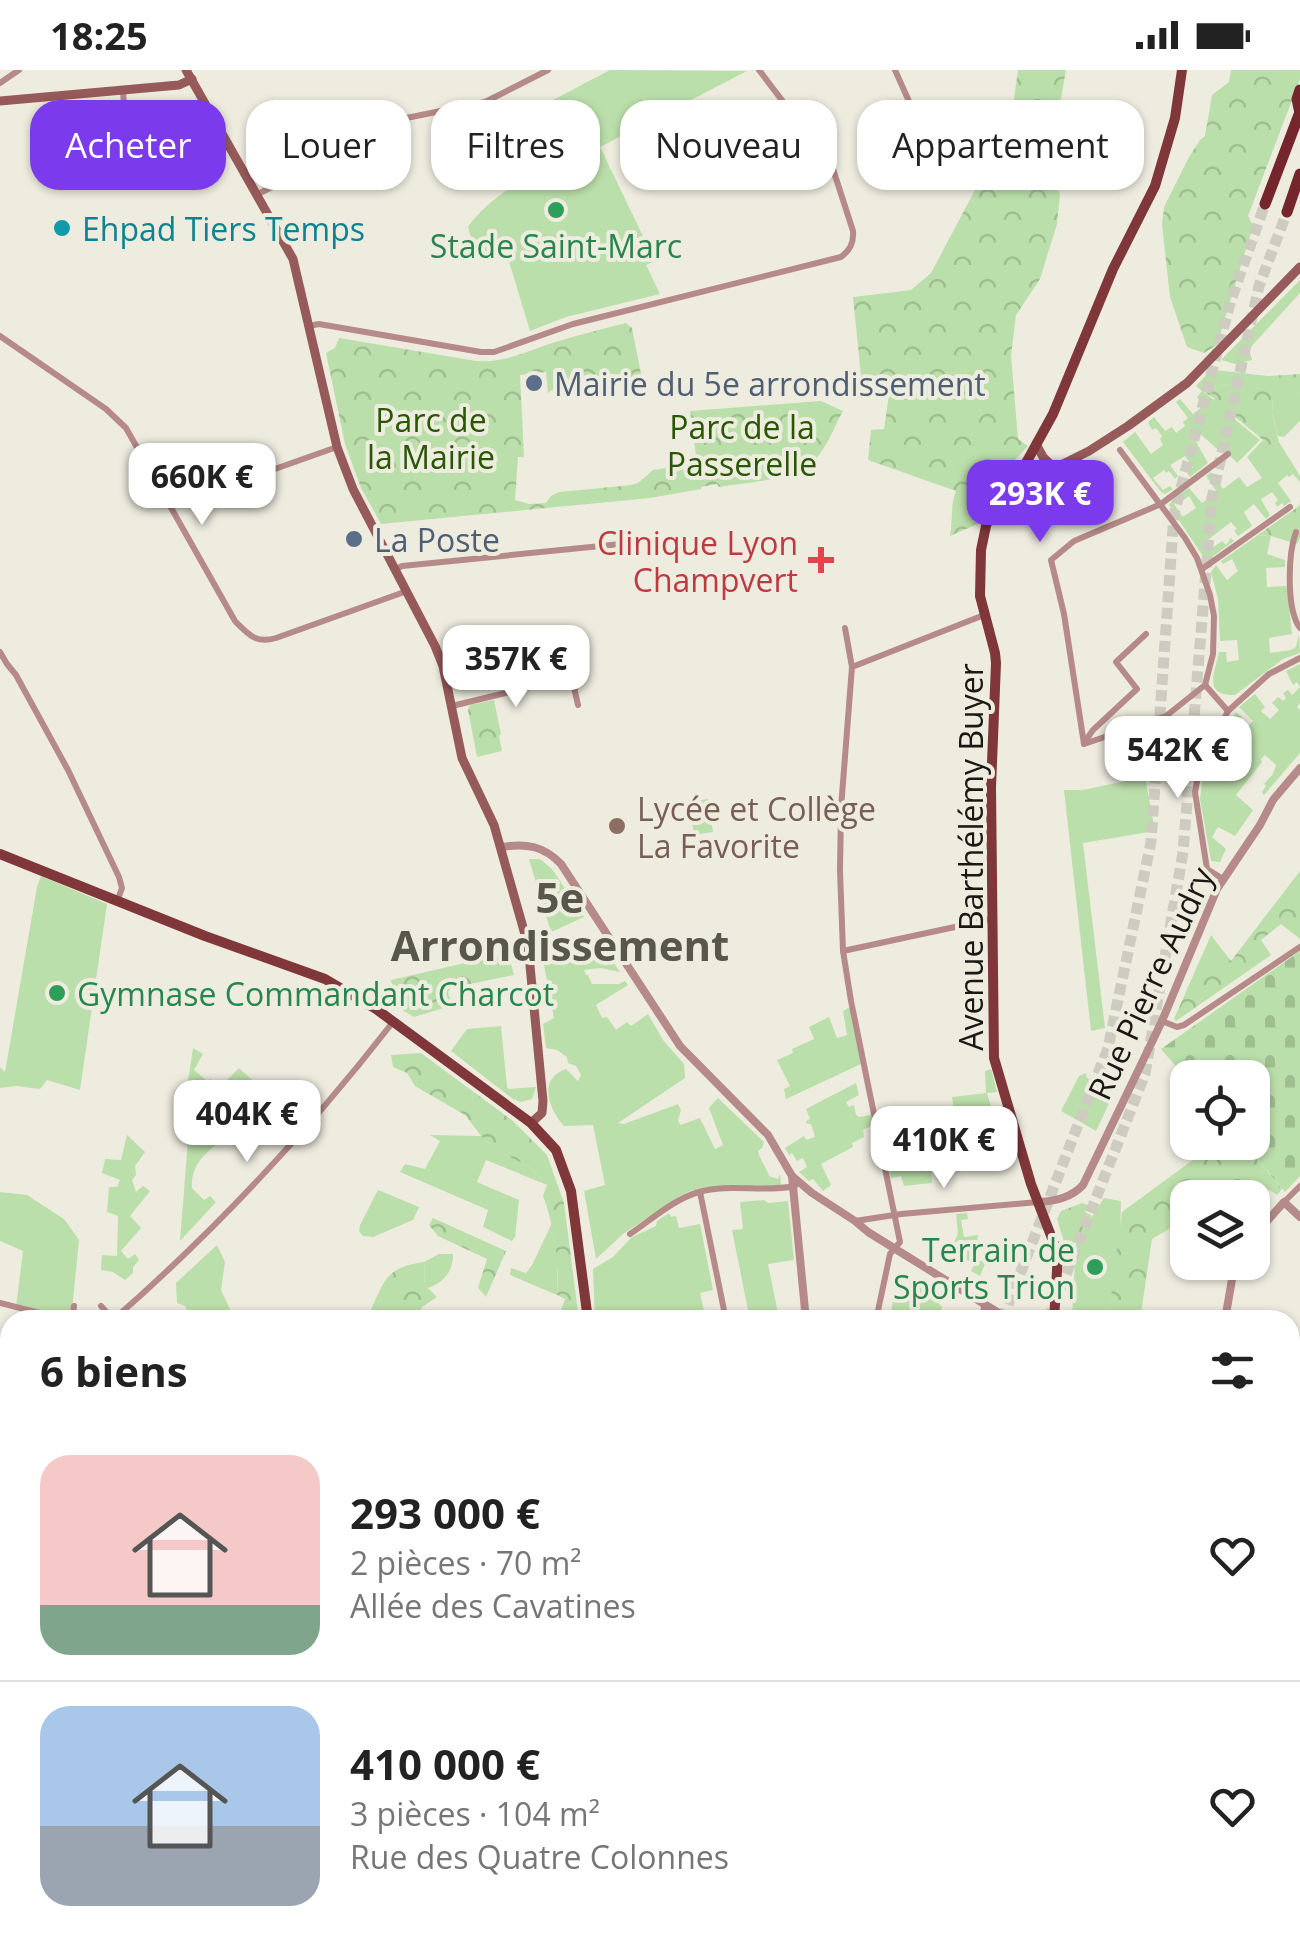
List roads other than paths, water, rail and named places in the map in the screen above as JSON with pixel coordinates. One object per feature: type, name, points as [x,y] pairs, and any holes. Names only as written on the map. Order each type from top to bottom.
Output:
[{"type":"highway","points":[[1265,204],[1300,113],[1300,90]]},
{"type":"highway","points":[[1287,212],[1300,174]]},
{"type":"main road","name":"Avenue Barthélémy Buyer","points":[[1055,1310],[1058,1254],[994,1058],[991,788],[996,664],[979,578],[992,510],[1026,463],[1067,385],[1113,269],[1155,186],[1175,118],[1182,70]]},
{"type":"main road","points":[[0,101],[181,84],[189,74],[204,100]]},
{"type":"main road","points":[[226,138],[293,259],[337,447],[353,488],[440,658],[462,758],[502,848],[528,946],[538,1031],[544,1102],[542,1113],[532,1123]]},
{"type":"main road","points":[[1026,463],[1045,469],[1058,466],[1112,437],[1186,383],[1300,267]]},
{"type":"main road","points":[[1036,444],[1052,466],[1058,466]]},
{"type":"main road","points":[[0,854],[325,979],[376,1009],[532,1123],[556,1150],[571,1191],[587,1310]]},
{"type":"street","points":[[0,82],[18,70]]},
{"type":"street","points":[[189,74],[200,70]]},
{"type":"street","points":[[256,194],[325,173],[316,136],[485,102],[548,70]]},
{"type":"street","points":[[310,326],[319,324],[494,352],[573,324],[841,256],[854,240],[836,175],[818,144],[759,70]]},
{"type":"street","points":[[896,70],[909,100]]},
{"type":"street","points":[[122,89],[123,100]]},
{"type":"street","points":[[952,152],[960,157],[960,174],[952,178],[940,174],[936,163],[940,156],[952,152]]},
{"type":"street","points":[[0,336],[98,403],[126,428],[234,621],[257,640],[264,642],[407,591]]},
{"type":"street","points":[[241,480],[337,447]]},
{"type":"street","points":[[1084,744],[1166,716],[1205,685],[1213,654],[1214,616],[1202,568],[1186,538],[1120,450]]},
{"type":"street","points":[[1084,744],[1064,614],[1051,560],[1074,541],[1161,504],[1228,454]]},
{"type":"street","points":[[1202,568],[1290,507]]},
{"type":"street","points":[[1296,532],[1290,563],[1293,618],[1300,628]]},
{"type":"street","points":[[396,569],[622,544]]},
{"type":"street","points":[[852,666],[984,616]]},
{"type":"street","points":[[845,628],[852,666],[841,808],[843,951],[900,1242],[890,1254],[878,1310]]},
{"type":"street","points":[[1084,744],[1092,730],[1138,689],[1116,665],[1116,660],[1146,634]]},
{"type":"street","points":[[0,652],[24,688],[119,876],[122,888],[118,899]]},
{"type":"street","points":[[1223,879],[1207,868],[1195,792],[1200,766],[1228,711],[1269,674],[1300,658]]},
{"type":"street","points":[[568,661],[578,704]]},
{"type":"street","points":[[452,706],[572,677]]},
{"type":"street","points":[[1205,685],[1228,711]]},
{"type":"street","name":"Rue Pierre Audry","points":[[1039,1202],[1054,1201],[1083,1185],[1162,1021],[1223,879],[1273,800],[1300,768]]},
{"type":"street","points":[[502,848],[524,845],[552,854],[680,1046],[768,1135],[797,1185],[805,1310]]},
{"type":"street","points":[[843,951],[992,920]]},
{"type":"street","points":[[1162,1021],[1181,1027],[1300,947]]},
{"type":"street","points":[[124,1310],[229,1212],[294,1142],[393,1022]]},
{"type":"street","points":[[877,1127],[1010,1113]]},
{"type":"street","points":[[630,1234],[700,1192],[797,1185],[994,1310]]},
{"type":"street","points":[[1270,1218],[1300,1186]]},
{"type":"street","points":[[700,1192],[724,1310]]},
{"type":"street","points":[[855,1221],[1039,1202]]},
{"type":"street","points":[[1284,1202],[1300,1217]]},
{"type":"street","points":[[1227,1310],[1232,1280]]},
{"type":"street","points":[[0,1303],[28,1310]]},
{"type":"street","points":[[983,1310],[985,1304]]},
{"type":"street","points":[[73,1310],[74,1306]]},
{"type":"street","points":[[101,1306],[104,1310]]},
{"type":"tunnel","points":[[1006,1310],[1108,1048],[1151,842],[1174,514],[1231,300],[1265,204]]},
{"type":"tunnel","points":[[1052,1310],[1145,1074],[1183,852],[1212,498],[1259,286],[1287,212]]},
{"type":"place","name":"Stade Saint-Marc","points":[[556,210]]},
{"type":"place","name":"Ehpad Tiers Temps","points":[[62,228]]},
{"type":"place","name":"Mairie du 5e arrondissement","points":[[534,383]]},
{"type":"place","name":"La Poste","points":[[354,539]]},
{"type":"place","name":"Clinique Lyon Champvert","points":[[821,560]]},
{"type":"place","name":"Lycée et Collège La Favorite","points":[[617,826]]},
{"type":"place","name":"Gymnase Commandant Charcot","points":[[57,993]]},
{"type":"place","name":"Terrain de Sports Trion","points":[[1095,1267]]},
{"type":"district","name":"5e Arrondissement","points":[[560,920]]},
{"type":"park label","name":"Parc de la Mairie","points":[[431,438]]},
{"type":"park label","name":"Parc de la Passerelle","points":[[742,444]]}]
